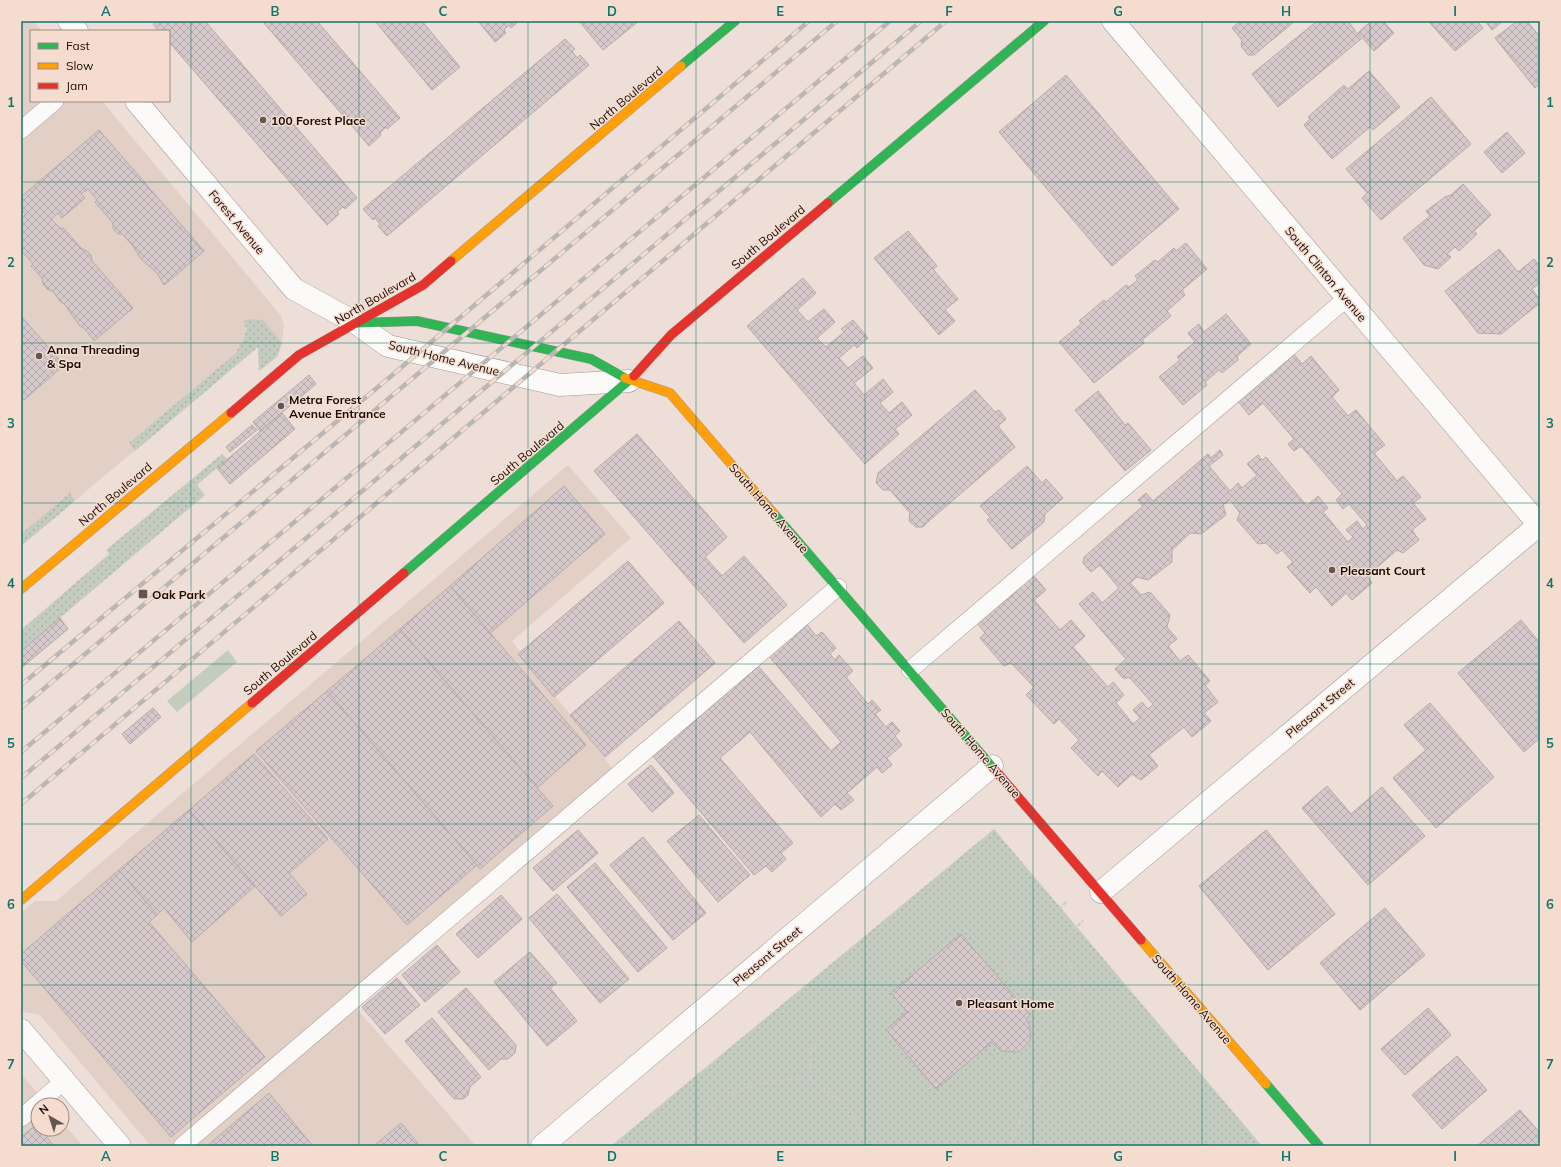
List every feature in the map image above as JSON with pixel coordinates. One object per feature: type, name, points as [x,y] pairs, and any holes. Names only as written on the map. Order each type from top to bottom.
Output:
[{"type":"street","points":[[69,21],[76,30]]},
{"type":"street","name":"North Boulevard","points":[[21,588],[299,355],[423,285],[735,21]]},
{"type":"street","name":"South Boulevard","points":[[21,900],[629,381],[671,335],[1044,21]]},
{"type":"street","name":"South Clinton Avenue","points":[[1113,21],[1540,525]]},
{"type":"street","name":"Forest Avenue","points":[[137,102],[294,288],[356,323]]},
{"type":"street","name":"South Home Avenue","points":[[356,323],[417,321],[591,359],[629,381],[670,393],[1319,1146]]},
{"type":"street","name":"South Home Avenue","points":[[356,323],[388,346],[560,385],[629,381]]},
{"type":"street","name":"Pleasant Street","points":[[1101,892],[1540,525]]},
{"type":"street","name":"Pleasant Street","points":[[542,1146],[992,766]]},
{"type":"street","points":[[21,1030],[120,1146]]},
{"type":"lane","points":[[21,130],[55,102]]},
{"type":"lane","points":[[910,670],[1347,298]]},
{"type":"lane","points":[[182,1146],[838,587]]},
{"type":"lane","points":[[21,1118],[65,1080]]},
{"type":"path","points":[[1066,902],[1036,932],[1011,953],[1007,962],[1008,968],[1012,972],[1021,974],[1082,921]]},
{"type":"path","points":[[1010,1146],[1022,1112],[1044,1077],[1072,1044],[1081,1010],[1079,987],[1068,961],[1054,945]]},
{"type":"path","points":[[811,1080],[810,1049],[837,1026]]},
{"type":"path","points":[[692,1146],[695,1136],[708,1112],[729,1095],[762,1082],[789,1079],[811,1080],[851,1111],[867,1146]]},
{"type":"shaded area","points":[[21,21],[33,21],[41,30],[30,30],[30,102],[103,102],[273,306],[281,316],[284,325],[282,343],[277,357],[259,371],[258,347],[21,546]]},
{"type":"shaded area","points":[[249,319],[263,320],[282,343],[277,357],[259,371],[258,347],[135,451],[129,443],[235,354],[244,339],[247,329],[243,321]]},
{"type":"shaded area","points":[[222,454],[227,459],[197,485],[205,495],[21,651],[21,630],[109,554],[106,550]]},
{"type":"shaded area","points":[[568,465],[631,538],[512,641],[617,774],[351,1002],[476,1146],[151,1146],[40,1015],[23,1012],[21,1009],[21,913],[35,901],[56,901]]},
{"type":"shaded area","points":[[70,493],[75,501],[21,546],[21,534]]},
{"type":"shaded area","points":[[228,650],[237,662],[177,712],[167,701]]},
{"type":"shaded area","points":[[994,829],[1262,1146],[611,1146]]},
{"type":"shaded area","points":[[21,1074],[41,1097],[30,1097],[30,1137],[70,1137],[70,1131],[83,1146],[21,1146]]},
{"type":"building","name":"100 Forest Place","points":[[156,21],[205,21],[357,198],[345,209],[343,207],[337,212],[339,214],[327,225],[170,43],[170,30],[158,30],[153,24]]},
{"type":"building","name":"100 Forest Place","points":[[266,21],[317,21],[400,118],[387,129],[386,127],[380,133],[381,135],[369,146],[264,23]]},
{"type":"building","points":[[375,21],[422,21],[460,67],[432,90]]},
{"type":"building","points":[[478,21],[519,21],[511,28],[509,25],[504,30],[506,33],[495,42]]},
{"type":"building","points":[[579,21],[639,21],[603,50]]},
{"type":"building","points":[[1240,21],[1295,21],[1254,55],[1248,55],[1241,46],[1242,40],[1232,28]]},
{"type":"building","points":[[1317,21],[1348,21],[1361,39],[1278,107],[1252,74]]},
{"type":"building","points":[[1371,21],[1383,21],[1394,33],[1374,51],[1358,33]]},
{"type":"building","points":[[1477,21],[1483,28],[1455,51],[1429,22]]},
{"type":"building","points":[[1485,21],[1503,21],[1492,30]]},
{"type":"building","points":[[1517,21],[1527,21],[1540,37],[1540,83],[1535,88],[1495,38]]},
{"type":"building","points":[[565,39],[575,49],[572,51],[577,58],[580,55],[589,65],[387,236],[378,226],[380,224],[375,218],[373,220],[363,209]]},
{"type":"building","points":[[1369,71],[1400,107],[1373,130],[1370,127],[1332,159],[1304,125],[1310,119],[1308,117],[1344,85],[1348,89]]},
{"type":"building","points":[[1066,75],[1179,209],[1112,266],[999,132]]},
{"type":"building","points":[[1431,97],[1471,144],[1381,220],[1362,198],[1367,193],[1346,169]]},
{"type":"building","points":[[99,130],[204,251],[164,285],[157,273],[141,259],[133,246],[122,234],[118,234],[113,228],[113,223],[95,202],[97,200],[88,189],[81,194],[85,198],[62,218],[58,213],[51,219],[61,229],[63,228],[82,249],[91,255],[92,261],[133,308],[94,341],[85,329],[79,325],[53,291],[47,289],[43,284],[42,278],[31,266],[33,264],[21,250],[21,218],[26,215],[21,209],[21,197]]},
{"type":"building","points":[[1507,132],[1525,153],[1502,173],[1484,152]]},
{"type":"building","points":[[1463,184],[1491,215],[1474,231],[1477,234],[1459,251],[1455,247],[1447,254],[1451,257],[1438,269],[1424,265],[1403,238],[1430,216],[1426,211],[1445,197],[1451,195]]},
{"type":"building","points":[[908,231],[937,266],[933,269],[958,299],[945,310],[955,321],[939,335],[874,258]]},
{"type":"building","points":[[1186,243],[1207,269],[1182,290],[1185,295],[1167,311],[1171,316],[1142,340],[1144,343],[1094,383],[1059,342],[1082,323],[1079,321],[1104,300],[1106,302],[1126,285],[1129,287],[1138,280],[1135,276],[1155,260],[1158,262],[1174,248],[1176,251]]},
{"type":"building","points":[[1499,249],[1518,272],[1534,259],[1540,267],[1540,283],[1532,289],[1540,300],[1540,303],[1501,334],[1478,333],[1445,291]]},
{"type":"building","points":[[803,278],[816,293],[797,310],[808,322],[824,309],[835,322],[817,338],[826,347],[844,332],[841,329],[853,320],[868,338],[857,348],[854,345],[839,358],[848,368],[863,356],[873,368],[854,383],[864,395],[883,379],[893,392],[880,403],[889,413],[902,402],[912,415],[895,429],[899,434],[865,464],[747,326]]},
{"type":"building","points":[[1226,314],[1251,344],[1237,356],[1238,360],[1222,373],[1219,370],[1205,382],[1207,385],[1183,405],[1159,377],[1180,360],[1177,357],[1195,342],[1188,333],[1199,324],[1204,332]]},
{"type":"building","points":[[21,316],[64,365],[24,400],[21,394]]},
{"type":"building","name":"Pleasant Court","points":[[1293,353],[1302,364],[1311,356],[1339,390],[1332,397],[1348,416],[1356,410],[1385,445],[1374,453],[1397,481],[1403,476],[1421,497],[1413,503],[1426,519],[1412,530],[1419,540],[1403,553],[1397,550],[1367,576],[1372,583],[1352,600],[1346,593],[1332,606],[1316,587],[1310,593],[1287,567],[1293,562],[1282,550],[1277,554],[1266,543],[1258,544],[1237,520],[1240,513],[1230,500],[1223,505],[1226,515],[1201,534],[1190,533],[1172,550],[1172,562],[1148,580],[1137,577],[1130,583],[1141,595],[1150,592],[1170,615],[1167,627],[1177,639],[1168,646],[1180,661],[1188,655],[1210,681],[1205,685],[1218,702],[1204,713],[1211,721],[1192,737],[1184,727],[1149,755],[1158,766],[1141,780],[1132,774],[1118,787],[1102,771],[1098,776],[1071,748],[1079,740],[1059,719],[1054,724],[1026,695],[1034,687],[1011,663],[1004,666],[980,638],[985,633],[977,623],[1033,575],[1046,590],[1034,600],[1060,630],[1071,620],[1085,636],[1073,647],[1108,687],[1113,682],[1124,695],[1116,703],[1133,724],[1140,718],[1133,710],[1142,702],[1148,709],[1153,704],[1130,678],[1123,678],[1115,669],[1126,659],[1079,604],[1093,592],[1102,603],[1119,588],[1100,565],[1091,572],[1083,563],[1084,557],[1143,506],[1138,500],[1146,493],[1153,501],[1208,454],[1211,458],[1220,450],[1223,455],[1209,466],[1230,491],[1238,483],[1242,488],[1257,475],[1247,464],[1258,455],[1262,460],[1266,457],[1307,506],[1318,496],[1328,508],[1323,512],[1348,542],[1353,537],[1346,530],[1357,521],[1363,529],[1367,525],[1349,504],[1343,509],[1336,500],[1342,494],[1301,446],[1294,451],[1288,444],[1294,439],[1263,403],[1249,415],[1237,400]]},
{"type":"building","name":"Metra Forest Avenue Entrance","points":[[309,375],[316,384],[260,431],[253,422]]},
{"type":"building","points":[[975,390],[995,412],[999,410],[1006,419],[998,426],[1015,447],[923,527],[916,527],[909,521],[910,513],[890,490],[883,490],[876,483],[878,473]]},
{"type":"building","points":[[1098,391],[1125,425],[1128,423],[1151,450],[1125,471],[1075,410]]},
{"type":"building","points":[[282,413],[295,429],[230,484],[217,468]]},
{"type":"building","points":[[252,425],[257,430],[230,452],[226,447]]},
{"type":"building","points":[[637,434],[727,537],[705,557],[722,576],[744,556],[787,605],[744,643],[594,471]]},
{"type":"building","points":[[1027,466],[1042,483],[1046,479],[1063,498],[1045,514],[1044,522],[1012,549],[987,520],[990,517],[980,506]]},
{"type":"building","points":[[564,486],[605,534],[490,633],[450,586]]},
{"type":"building","points":[[628,561],[664,603],[554,697],[518,654]]},
{"type":"building","points":[[450,586],[586,745],[537,788],[400,629]]},
{"type":"building","points":[[60,618],[68,629],[21,668],[21,651]]},
{"type":"building","points":[[1521,620],[1540,643],[1540,738],[1524,752],[1458,673]]},
{"type":"building","points":[[679,621],[715,663],[605,757],[570,715]]},
{"type":"building","points":[[806,623],[816,636],[822,632],[836,648],[830,654],[835,660],[839,655],[853,671],[846,677],[868,704],[872,700],[881,710],[875,714],[886,727],[892,722],[900,731],[895,736],[902,745],[887,758],[892,765],[882,773],[877,767],[847,793],[854,800],[841,810],[835,804],[821,817],[750,732],[720,758],[793,843],[781,853],[786,859],[772,872],[766,866],[754,875],[653,756],[758,666],[831,751],[841,742],[768,655]]},
{"type":"building","points":[[400,629],[553,806],[480,869],[327,691]]},
{"type":"building","points":[[327,691],[477,865],[407,925],[256,751]]},
{"type":"building","points":[[1430,703],[1494,777],[1436,828],[1393,778],[1426,750],[1404,725]]},
{"type":"building","points":[[153,708],[161,717],[130,744],[122,734]]},
{"type":"building","points":[[254,754],[328,839],[289,873],[307,894],[281,916],[189,810]]},
{"type":"building","points":[[651,765],[674,793],[652,812],[628,784]]},
{"type":"building","points":[[1327,786],[1351,814],[1382,787],[1425,836],[1368,885],[1302,808]]},
{"type":"building","points":[[189,810],[255,886],[192,942],[164,908],[157,915],[119,870]]},
{"type":"building","points":[[699,815],[750,875],[718,902],[667,841]]},
{"type":"building","points":[[578,830],[598,853],[553,891],[533,868]]},
{"type":"building","points":[[1266,830],[1335,914],[1268,970],[1199,886]]},
{"type":"building","points":[[643,837],[706,913],[673,940],[610,865]]},
{"type":"building","points":[[595,863],[667,948],[638,972],[567,887]]},
{"type":"building","points":[[119,870],[157,915],[149,922],[265,1057],[171,1137],[21,961],[21,954]]},
{"type":"building","points":[[557,894],[629,979],[600,1003],[529,918]]},
{"type":"building","points":[[501,895],[522,919],[478,958],[456,934]]},
{"type":"building","points":[[1385,908],[1425,955],[1360,1010],[1320,963]]},
{"type":"building","name":"Pleasant Home","points":[[961,934],[1030,1015],[1026,1019],[1029,1024],[1031,1036],[1029,1042],[1019,1052],[1001,1051],[992,1042],[936,1089],[886,1030],[907,1012],[891,993]]},
{"type":"building","points":[[437,945],[460,972],[425,1002],[402,975]]},
{"type":"building","points":[[530,952],[557,983],[550,988],[577,1021],[547,1046],[494,982]]},
{"type":"building","points":[[397,978],[420,1005],[385,1034],[362,1007]]},
{"type":"building","points":[[466,988],[516,1045],[515,1053],[508,1059],[501,1059],[489,1070],[438,1012]]},
{"type":"building","points":[[1428,1008],[1451,1035],[1405,1075],[1381,1049]]},
{"type":"building","points":[[432,1018],[481,1077],[470,1087],[468,1095],[463,1099],[454,1099],[405,1041]]},
{"type":"building","points":[[1457,1056],[1487,1090],[1442,1129],[1412,1095]]},
{"type":"building","points":[[269,1093],[313,1146],[207,1146]]},
{"type":"building","points":[[1520,1110],[1540,1133],[1540,1140],[1533,1146],[1477,1146]]},
{"type":"building","points":[[401,1123],[420,1146],[374,1146]]},
{"type":"building","points":[[30,1130],[30,1137],[47,1137],[54,1146],[21,1146],[21,1137]]},
{"type":"railway","points":[[21,685],[390,377],[809,21]]},
{"type":"railway","points":[[21,708],[837,21]]},
{"type":"railway","points":[[21,752],[890,21]]},
{"type":"railway","points":[[21,778],[921,21]]},
{"type":"railway","points":[[21,804],[946,21]]},
{"type":"traffic: fast","points":[[681,66],[735,21]]},
{"type":"traffic: fast","points":[[828,203],[1044,21]]},
{"type":"traffic: fast","points":[[356,323],[417,321],[591,359],[625,378]]},
{"type":"traffic: fast","points":[[404,573],[634,376]]},
{"type":"traffic: fast","points":[[774,514],[994,769]]},
{"type":"traffic: fast","points":[[1266,1084],[1319,1146]]},
{"type":"traffic: slow","points":[[451,261],[681,66]]},
{"type":"traffic: slow","points":[[625,378],[670,393],[774,514]]},
{"type":"traffic: slow","points":[[21,589],[231,413]]},
{"type":"traffic: slow","points":[[21,900],[252,703]]},
{"type":"traffic: slow","points":[[1141,940],[1266,1084]]},
{"type":"traffic: jam","points":[[634,376],[671,335],[828,203]]},
{"type":"traffic: jam","points":[[231,413],[299,355],[423,285],[451,261]]},
{"type":"traffic: jam","points":[[252,703],[404,573]]},
{"type":"traffic: jam","points":[[994,769],[1141,940]]},
{"type":"place","name":"100 Forest Place","points":[[263,120]]},
{"type":"place","name":"Anna Threading & Spa","points":[[39,356]]},
{"type":"place","name":"Metra Forest Avenue Entrance","points":[[281,406]]},
{"type":"place","name":"Pleasant Court","points":[[1332,570]]},
{"type":"place","name":"Oak Park","points":[[143,594]]},
{"type":"place","name":"Pleasant Home","points":[[959,1003]]}]
